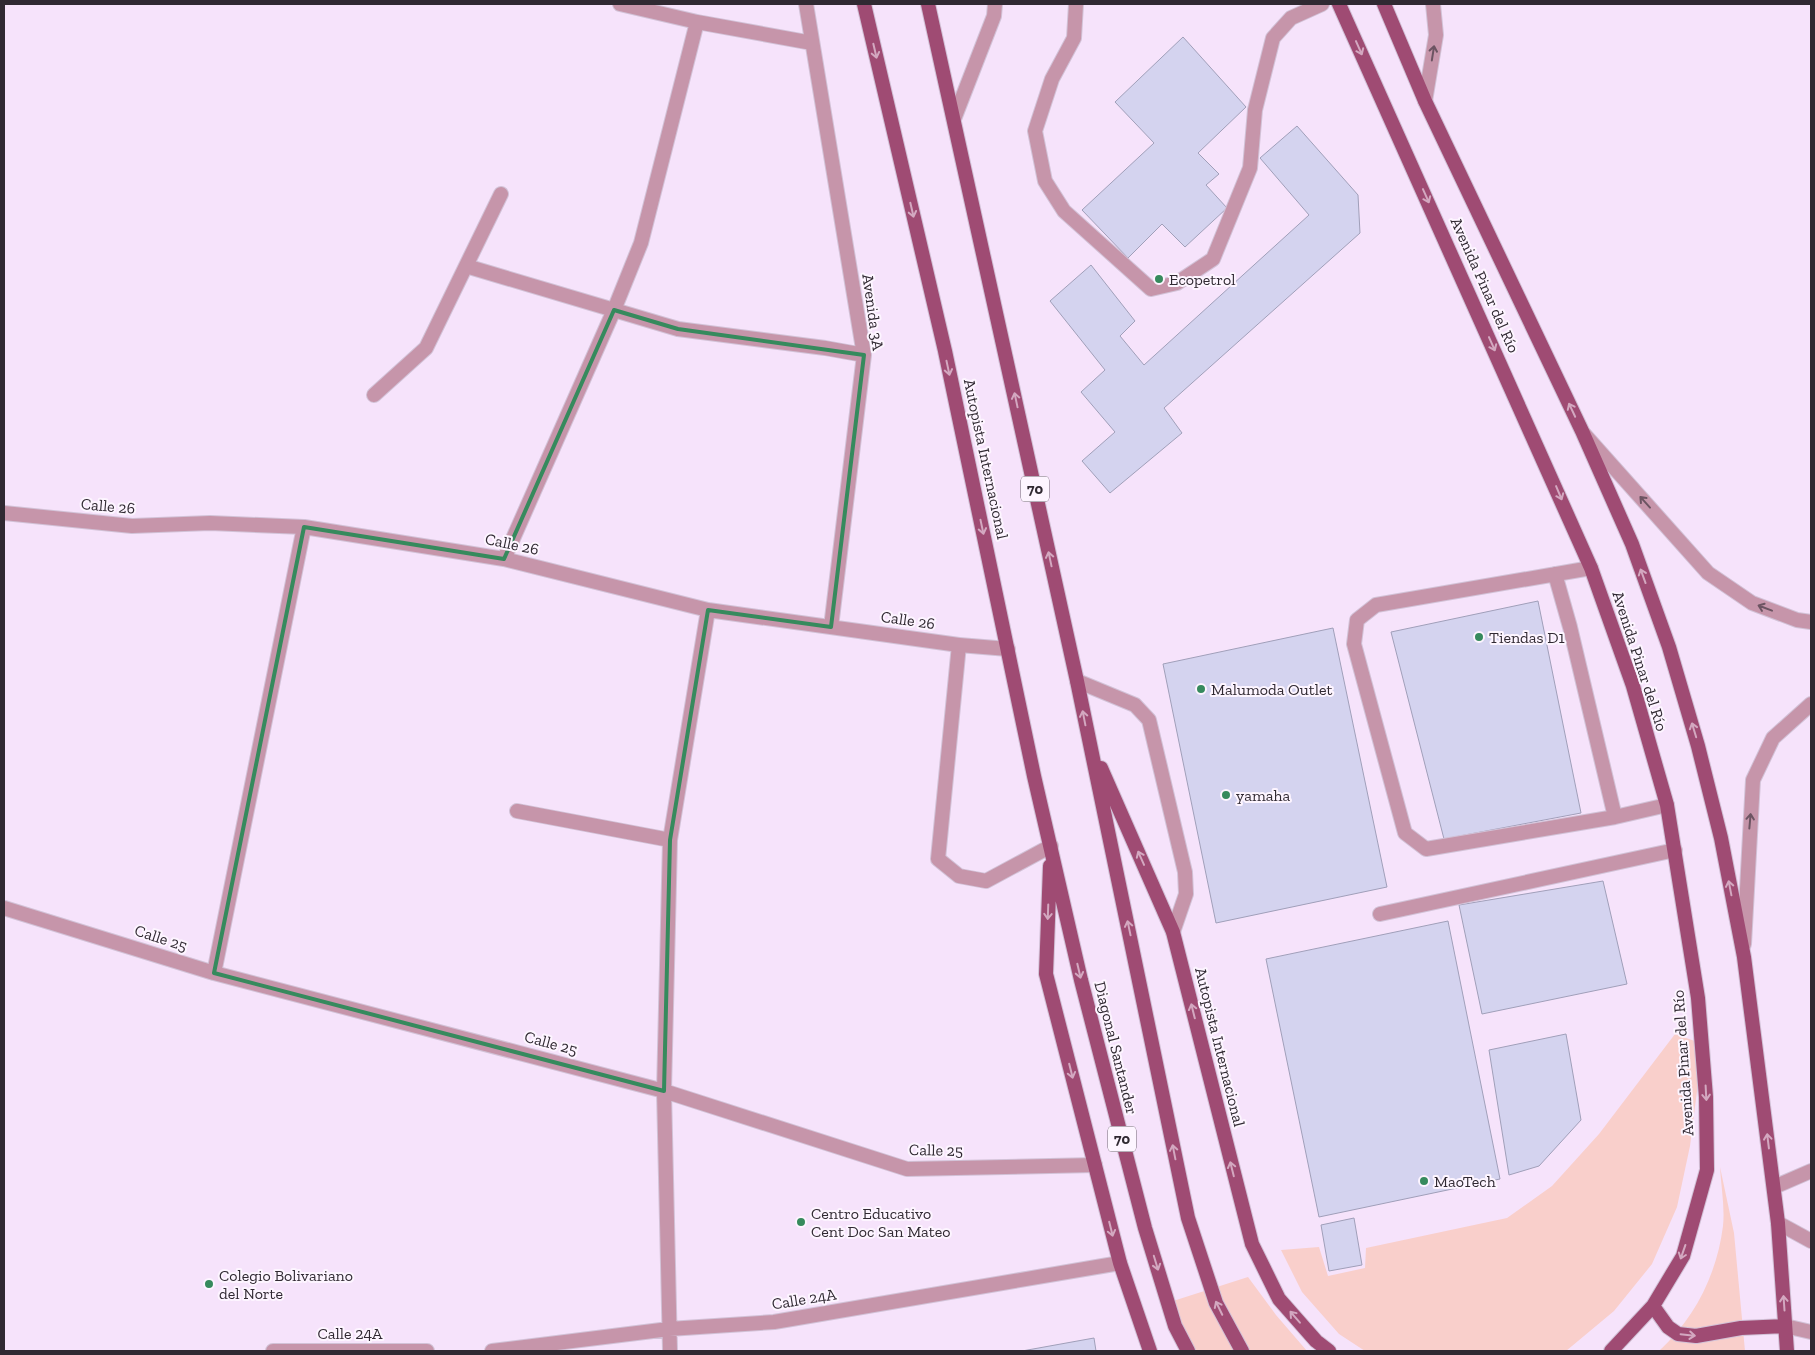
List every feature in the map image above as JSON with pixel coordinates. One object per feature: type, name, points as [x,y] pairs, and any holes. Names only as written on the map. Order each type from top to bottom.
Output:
[{"type":"main road","name":"Autopista Internacional","points":[[864,4],[945,351],[1068,923]]},
{"type":"main road","name":"Autopista Internacional","points":[[928,4],[1077,681],[1139,976]]},
{"type":"main road","name":"Avenida Pinar del Río","points":[[1339,4],[1591,568],[1633,686],[1668,805],[1701,1026],[1706,1097],[1707,1170],[1683,1256],[1653,1306],[1611,1351]]},
{"type":"main road","name":"Avenida Pinar del Río","points":[[1384,4],[1425,101],[1582,432],[1632,544],[1669,647],[1698,746],[1721,838],[1744,957],[1778,1223],[1787,1351]]},
{"type":"main road","name":"Autopista Internacional","points":[[1089,741],[1173,932],[1252,1244],[1279,1299],[1316,1341],[1329,1351]]},
{"type":"main road","points":[[1051,846],[1046,974],[1120,1263],[1150,1351]]},
{"type":"main road","name":"Diagonal Santander","points":[[1068,923],[1145,1228],[1175,1326],[1188,1351]]},
{"type":"main road","name":"Diagonal Santander","points":[[1139,976],[1188,1218],[1216,1303],[1242,1351]]},
{"type":"main road","points":[[1653,1306],[1668,1327],[1678,1334],[1696,1336],[1741,1328],[1785,1326]]},
{"type":"street","points":[[620,4],[697,22],[812,43]]},
{"type":"street","name":"Avenida 3A","points":[[806,4],[864,355],[831,627]]},
{"type":"street","points":[[954,119],[991,24],[995,4]]},
{"type":"street","points":[[1076,4],[1074,38],[1052,79],[1035,132],[1045,181],[1064,211],[1151,289],[1177,283],[1213,258],[1250,168],[1255,110],[1273,38],[1291,18],[1322,4]]},
{"type":"street","points":[[1425,101],[1436,35],[1433,4]]},
{"type":"street","points":[[504,559],[614,310],[640,242],[697,22]]},
{"type":"street","points":[[374,395],[426,348],[501,194]]},
{"type":"street","points":[[466,266],[678,329],[825,348],[864,355]]},
{"type":"street","points":[[1582,432],[1708,573],[1752,603],[1797,620],[1811,622]]},
{"type":"street","name":"Calle 26","points":[[4,513],[132,526],[210,523],[304,527],[504,559],[708,610],[959,645],[1008,649]]},
{"type":"street","points":[[214,973],[304,527]]},
{"type":"street","points":[[1591,568],[1376,605],[1357,620],[1354,644],[1405,833],[1426,849],[1615,817],[1668,805]]},
{"type":"street","points":[[1555,574],[1570,626],[1615,817]]},
{"type":"street","points":[[670,1351],[664,1091],[670,840],[708,610]]},
{"type":"street","points":[[959,645],[938,860],[959,876],[986,881],[1051,846]]},
{"type":"street","points":[[1077,681],[1135,705],[1149,720],[1185,872],[1186,894],[1173,932]]},
{"type":"street","points":[[1744,957],[1753,780],[1773,738],[1811,704]]},
{"type":"street","points":[[517,811],[670,840]]},
{"type":"street","points":[[1380,914],[1675,850]]},
{"type":"street","name":"Calle 25","points":[[4,908],[214,973],[664,1091],[907,1169],[1095,1165]]},
{"type":"street","points":[[1774,1187],[1811,1171]]},
{"type":"street","points":[[1778,1223],[1811,1241]]},
{"type":"street","name":"Calle 24A","points":[[492,1351],[669,1329],[774,1322],[1120,1263]]},
{"type":"street","points":[[1785,1326],[1811,1332]]},
{"type":"street","name":"Calle 24A","points":[[273,1351],[426,1351]]},
{"type":"highlighted area","points":[[614,310],[678,329],[864,355],[831,627],[708,610],[670,840],[664,1091],[214,973],[304,527],[504,559]]},
{"type":"shaded area","points":[[1675,1034],[1703,1044],[1690,1146],[1677,1207],[1652,1264],[1614,1311],[1566,1351],[1365,1351],[1339,1334],[1302,1292],[1281,1250],[1319,1247],[1328,1276],[1365,1268],[1366,1248],[1507,1218],[1552,1186],[1599,1134]]},
{"type":"shaded area","points":[[1720,1167],[1734,1233],[1745,1351],[1659,1351],[1672,1338],[1693,1310],[1710,1278],[1716,1261],[1723,1226]]},
{"type":"shaded area","points":[[1248,1277],[1276,1315],[1307,1351],[1182,1351],[1170,1302]]},
{"type":"building","points":[[1183,37],[1246,107],[1198,153],[1219,174],[1206,185],[1227,208],[1185,247],[1162,224],[1128,258],[1082,210],[1154,143],[1115,102]]},
{"type":"building","points":[[1297,126],[1358,195],[1360,233],[1164,408],[1182,433],[1110,493],[1082,461],[1115,432],[1081,392],[1105,370],[1050,301],[1091,265],[1135,321],[1120,336],[1144,365],[1309,215],[1260,158]]},
{"type":"building","points":[[1538,601],[1581,813],[1444,839],[1391,632]]},
{"type":"building","points":[[1333,628],[1387,887],[1216,923],[1163,664]]},
{"type":"building","points":[[1603,881],[1627,984],[1482,1014],[1459,905]]},
{"type":"building","points":[[1448,921],[1500,1179],[1319,1217],[1266,959]]},
{"type":"building","points":[[1566,1034],[1581,1120],[1539,1166],[1509,1175],[1489,1050]]},
{"type":"building","points":[[1354,1218],[1362,1265],[1329,1271],[1321,1225]]},
{"type":"building","points":[[1094,1338],[1096,1351],[1022,1351]]},
{"type":"place","name":"Ecopetrol","points":[[1159,279]]},
{"type":"place","name":"Tiendas D1","points":[[1479,637]]},
{"type":"place","name":"Malumoda Outlet","points":[[1201,689]]},
{"type":"place","name":"yamaha","points":[[1226,795]]},
{"type":"place","name":"MaoTech","points":[[1424,1181]]},
{"type":"place","name":"Centro Educativo Cent Doc San Mateo","points":[[801,1222]]},
{"type":"place","name":"Colegio Bolivariano del Norte","points":[[209,1284]]}]
